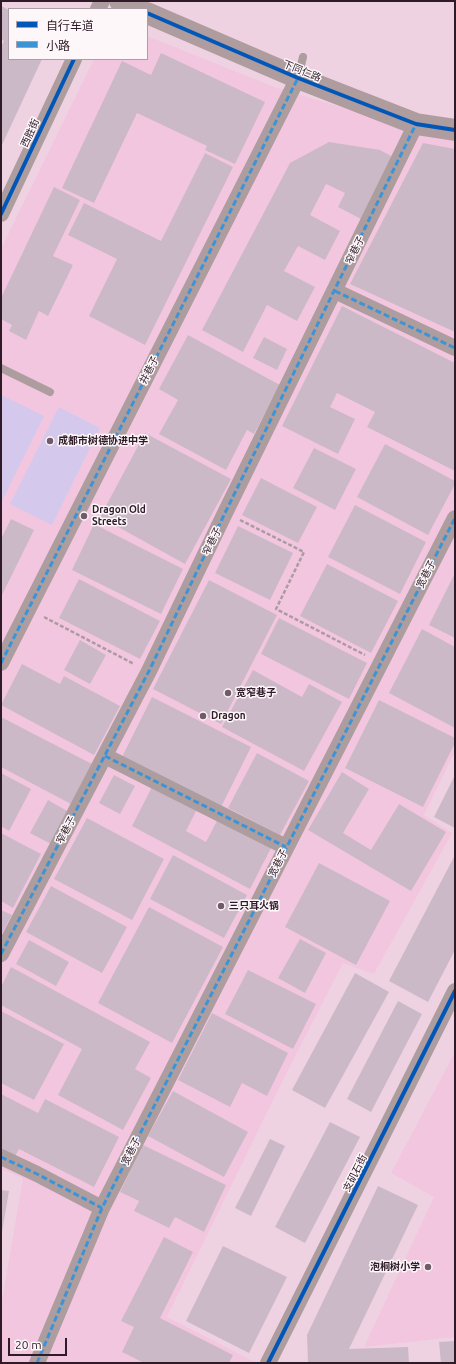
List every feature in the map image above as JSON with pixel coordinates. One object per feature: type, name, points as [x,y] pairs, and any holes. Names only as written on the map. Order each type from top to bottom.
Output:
[{"type":"street","points":[[120,1],[137,8]]},
{"type":"street","name":"下同仁路","points":[[148,13],[298,78],[416,124],[455,130]]},
{"type":"street","name":"西胜街","points":[[1,214],[74,60]]},
{"type":"street","name":"井巷子","points":[[1,663],[298,78]]},
{"type":"street","name":"窄巷子","points":[[1,954],[149,671],[416,124]]},
{"type":"street","points":[[335,291],[455,348]]},
{"type":"street","name":"宽巷子","points":[[37,1363],[102,1208],[455,518]]},
{"type":"street","points":[[105,756],[286,847]]},
{"type":"street","name":"支矶石街","points":[[268,1363],[455,991]]},
{"type":"street","points":[[1,1157],[38,1174],[102,1208]]},
{"type":"lane","points":[[298,78],[303,57]]},
{"type":"lane","points":[[1,368],[50,392]]},
{"type":"path","points":[[225,513],[304,552],[276,609],[381,663]]},
{"type":"path","points":[[28,609],[149,671]]},
{"type":"shaded area","name":"宽窄巷子","points":[[148,36],[277,88],[434,135],[455,138],[455,751],[424,815],[452,833],[374,974],[343,963],[280,1086],[167,1317],[257,1363],[1,1363],[1,1307],[23,1178],[1,1169],[1,249],[94,60],[148,60]]},
{"type":"shaded area","points":[[1,395],[44,416],[1,503]]},
{"type":"shaded area","points":[[59,407],[100,428],[52,525],[10,504]]},
{"type":"shaded area","name":"泡桐树小学","points":[[455,1052],[455,1337],[364,1347],[434,1197],[391,1173]]},
{"type":"building","points":[[1,6],[8,10],[8,60],[42,60],[1,147],[1,47],[4,41],[1,39]]},
{"type":"building","points":[[161,53],[265,102],[235,164],[205,150],[207,146],[137,113],[94,203],[62,188],[122,61],[151,75]]},
{"type":"building","points":[[329,142],[380,150],[395,158],[363,220],[338,207],[345,193],[326,184],[310,215],[340,231],[325,260],[298,246],[284,271],[315,287],[297,321],[267,305],[243,352],[202,330],[290,163]]},
{"type":"building","points":[[423,143],[455,149],[455,332],[350,284]]},
{"type":"building","points":[[205,153],[233,167],[145,345],[89,316],[117,259],[68,235],[84,203],[161,241]]},
{"type":"building","points":[[54,187],[80,200],[53,256],[73,265],[48,316],[39,311],[26,340],[9,331],[12,325],[1,319],[1,298]]},
{"type":"building","points":[[342,306],[455,363],[455,471],[367,427],[375,412],[337,393],[330,407],[355,419],[338,454],[282,426]]},
{"type":"building","points":[[188,335],[280,385],[254,434],[247,430],[226,470],[159,434],[178,400],[159,389]]},
{"type":"building","points":[[264,337],[287,349],[277,370],[253,358]]},
{"type":"building","points":[[145,433],[231,479],[185,564],[100,517]]},
{"type":"building","points":[[385,444],[455,481],[455,484],[428,535],[357,497]]},
{"type":"building","points":[[314,448],[356,469],[335,510],[293,488]]},
{"type":"building","points":[[261,478],[317,507],[298,543],[242,515]]},
{"type":"building","points":[[355,505],[426,542],[400,594],[328,557]]},
{"type":"building","points":[[11,519],[34,530],[1,597],[1,539]]},
{"type":"building","points":[[94,524],[183,569],[161,614],[72,570]]},
{"type":"building","points":[[238,526],[293,553],[270,600],[215,573]]},
{"type":"building","points":[[327,564],[398,601],[371,653],[300,616]]},
{"type":"building","points":[[455,573],[455,638],[429,625]]},
{"type":"building","points":[[79,579],[160,621],[140,659],[59,618]]},
{"type":"building","points":[[209,580],[277,615],[221,724],[153,689]]},
{"type":"building","points":[[279,618],[367,663],[349,699],[261,654]]},
{"type":"building","points":[[422,629],[455,647],[455,728],[389,693]]},
{"type":"building","points":[[80,640],[106,655],[90,684],[64,670]]},
{"type":"building","points":[[22,664],[60,684],[64,676],[120,706],[94,755],[1,705]]},
{"type":"building","points":[[253,670],[302,697],[309,684],[342,702],[304,771],[222,727]]},
{"type":"building","points":[[152,697],[251,747],[221,807],[122,757]]},
{"type":"building","points":[[379,700],[455,738],[455,743],[423,807],[345,768]]},
{"type":"building","points":[[1,717],[92,764],[71,804],[1,767]]},
{"type":"building","points":[[257,753],[309,781],[280,835],[228,808]]},
{"type":"building","points":[[342,772],[369,789],[343,833],[371,850],[399,804],[446,832],[411,891],[308,830]]},
{"type":"building","points":[[1,773],[31,789],[9,831],[1,826]]},
{"type":"building","points":[[114,775],[135,786],[120,814],[99,803]]},
{"type":"building","points":[[455,775],[455,828],[434,817]]},
{"type":"building","points":[[153,785],[197,809],[186,831],[206,842],[218,819],[271,848],[250,889],[132,826]]},
{"type":"building","points":[[48,800],[69,812],[51,844],[30,833]]},
{"type":"building","points":[[87,818],[164,859],[132,920],[54,879]]},
{"type":"building","points":[[1,833],[41,854],[13,908],[1,901]]},
{"type":"building","points":[[173,855],[247,895],[224,938],[150,899]]},
{"type":"building","points":[[455,855],[455,950],[428,1002],[389,981]]},
{"type":"building","points":[[319,863],[390,901],[356,965],[285,927]]},
{"type":"building","points":[[51,886],[127,927],[102,973],[26,932]]},
{"type":"building","points":[[149,907],[223,947],[172,1043],[98,1003]]},
{"type":"building","points":[[1,910],[12,915],[1,935]]},
{"type":"building","points":[[300,939],[326,953],[305,993],[278,978]]},
{"type":"building","points":[[29,940],[69,962],[56,986],[16,964]]},
{"type":"building","points":[[11,967],[150,1042],[135,1069],[151,1078],[123,1130],[58,1095],[82,1049],[1,1005],[1,987]]},
{"type":"building","points":[[248,970],[316,1004],[293,1049],[225,1014]]},
{"type":"building","points":[[355,973],[389,992],[325,1108],[292,1090]]},
{"type":"building","points":[[398,1001],[422,1014],[371,1112],[347,1099]]},
{"type":"building","points":[[1,1011],[64,1044],[34,1100],[1,1083]]},
{"type":"building","points":[[212,1013],[288,1053],[267,1096],[242,1083],[230,1107],[178,1080]]},
{"type":"building","points":[[173,1091],[248,1132],[224,1177],[148,1136]]},
{"type":"building","points":[[1,1094],[38,1113],[45,1099],[119,1137],[94,1187],[19,1149],[13,1160],[1,1154]]},
{"type":"building","points":[[330,1122],[360,1137],[305,1243],[275,1227]]},
{"type":"building","points":[[270,1139],[285,1146],[251,1216],[235,1208]]},
{"type":"building","points":[[143,1145],[226,1185],[204,1232],[175,1217],[169,1228],[134,1211],[139,1201],[120,1192]]},
{"type":"building","points":[[378,1186],[418,1205],[349,1349],[408,1347],[409,1363],[308,1363],[307,1335]]},
{"type":"building","points":[[1,1190],[9,1191],[2,1232],[1,1232]]},
{"type":"building","points":[[164,1237],[193,1252],[160,1318],[233,1355],[229,1363],[144,1363],[122,1352],[134,1327],[121,1321]]},
{"type":"building","points":[[223,1246],[287,1277],[249,1353],[186,1321]]},
{"type":"building","points":[[455,1341],[455,1363],[441,1363],[439,1342]]},
{"type":"marked path","points":[[1,663],[298,78]]},
{"type":"marked path","points":[[1,954],[149,671],[416,124]]},
{"type":"marked path","points":[[335,291],[455,348]]},
{"type":"marked path","points":[[37,1363],[102,1208],[455,518]]},
{"type":"marked path","points":[[105,756],[286,847]]},
{"type":"marked path","points":[[1,1157],[102,1208]]},
{"type":"cycle path","points":[[148,13],[298,78],[416,124],[455,130]]},
{"type":"cycle path","points":[[1,214],[74,60]]},
{"type":"cycle path","points":[[268,1363],[455,991]]},
{"type":"place","name":"成都市树德协进中学","points":[[50,441]]},
{"type":"place","name":"Dragon Old Streets","points":[[84,516]]},
{"type":"place","name":"宽窄巷子","points":[[228,693]]},
{"type":"place","name":"Dragon","points":[[203,716]]},
{"type":"place","name":"三只耳火锅","points":[[221,906]]},
{"type":"place","name":"泡桐树小学","points":[[428,1267]]}]
